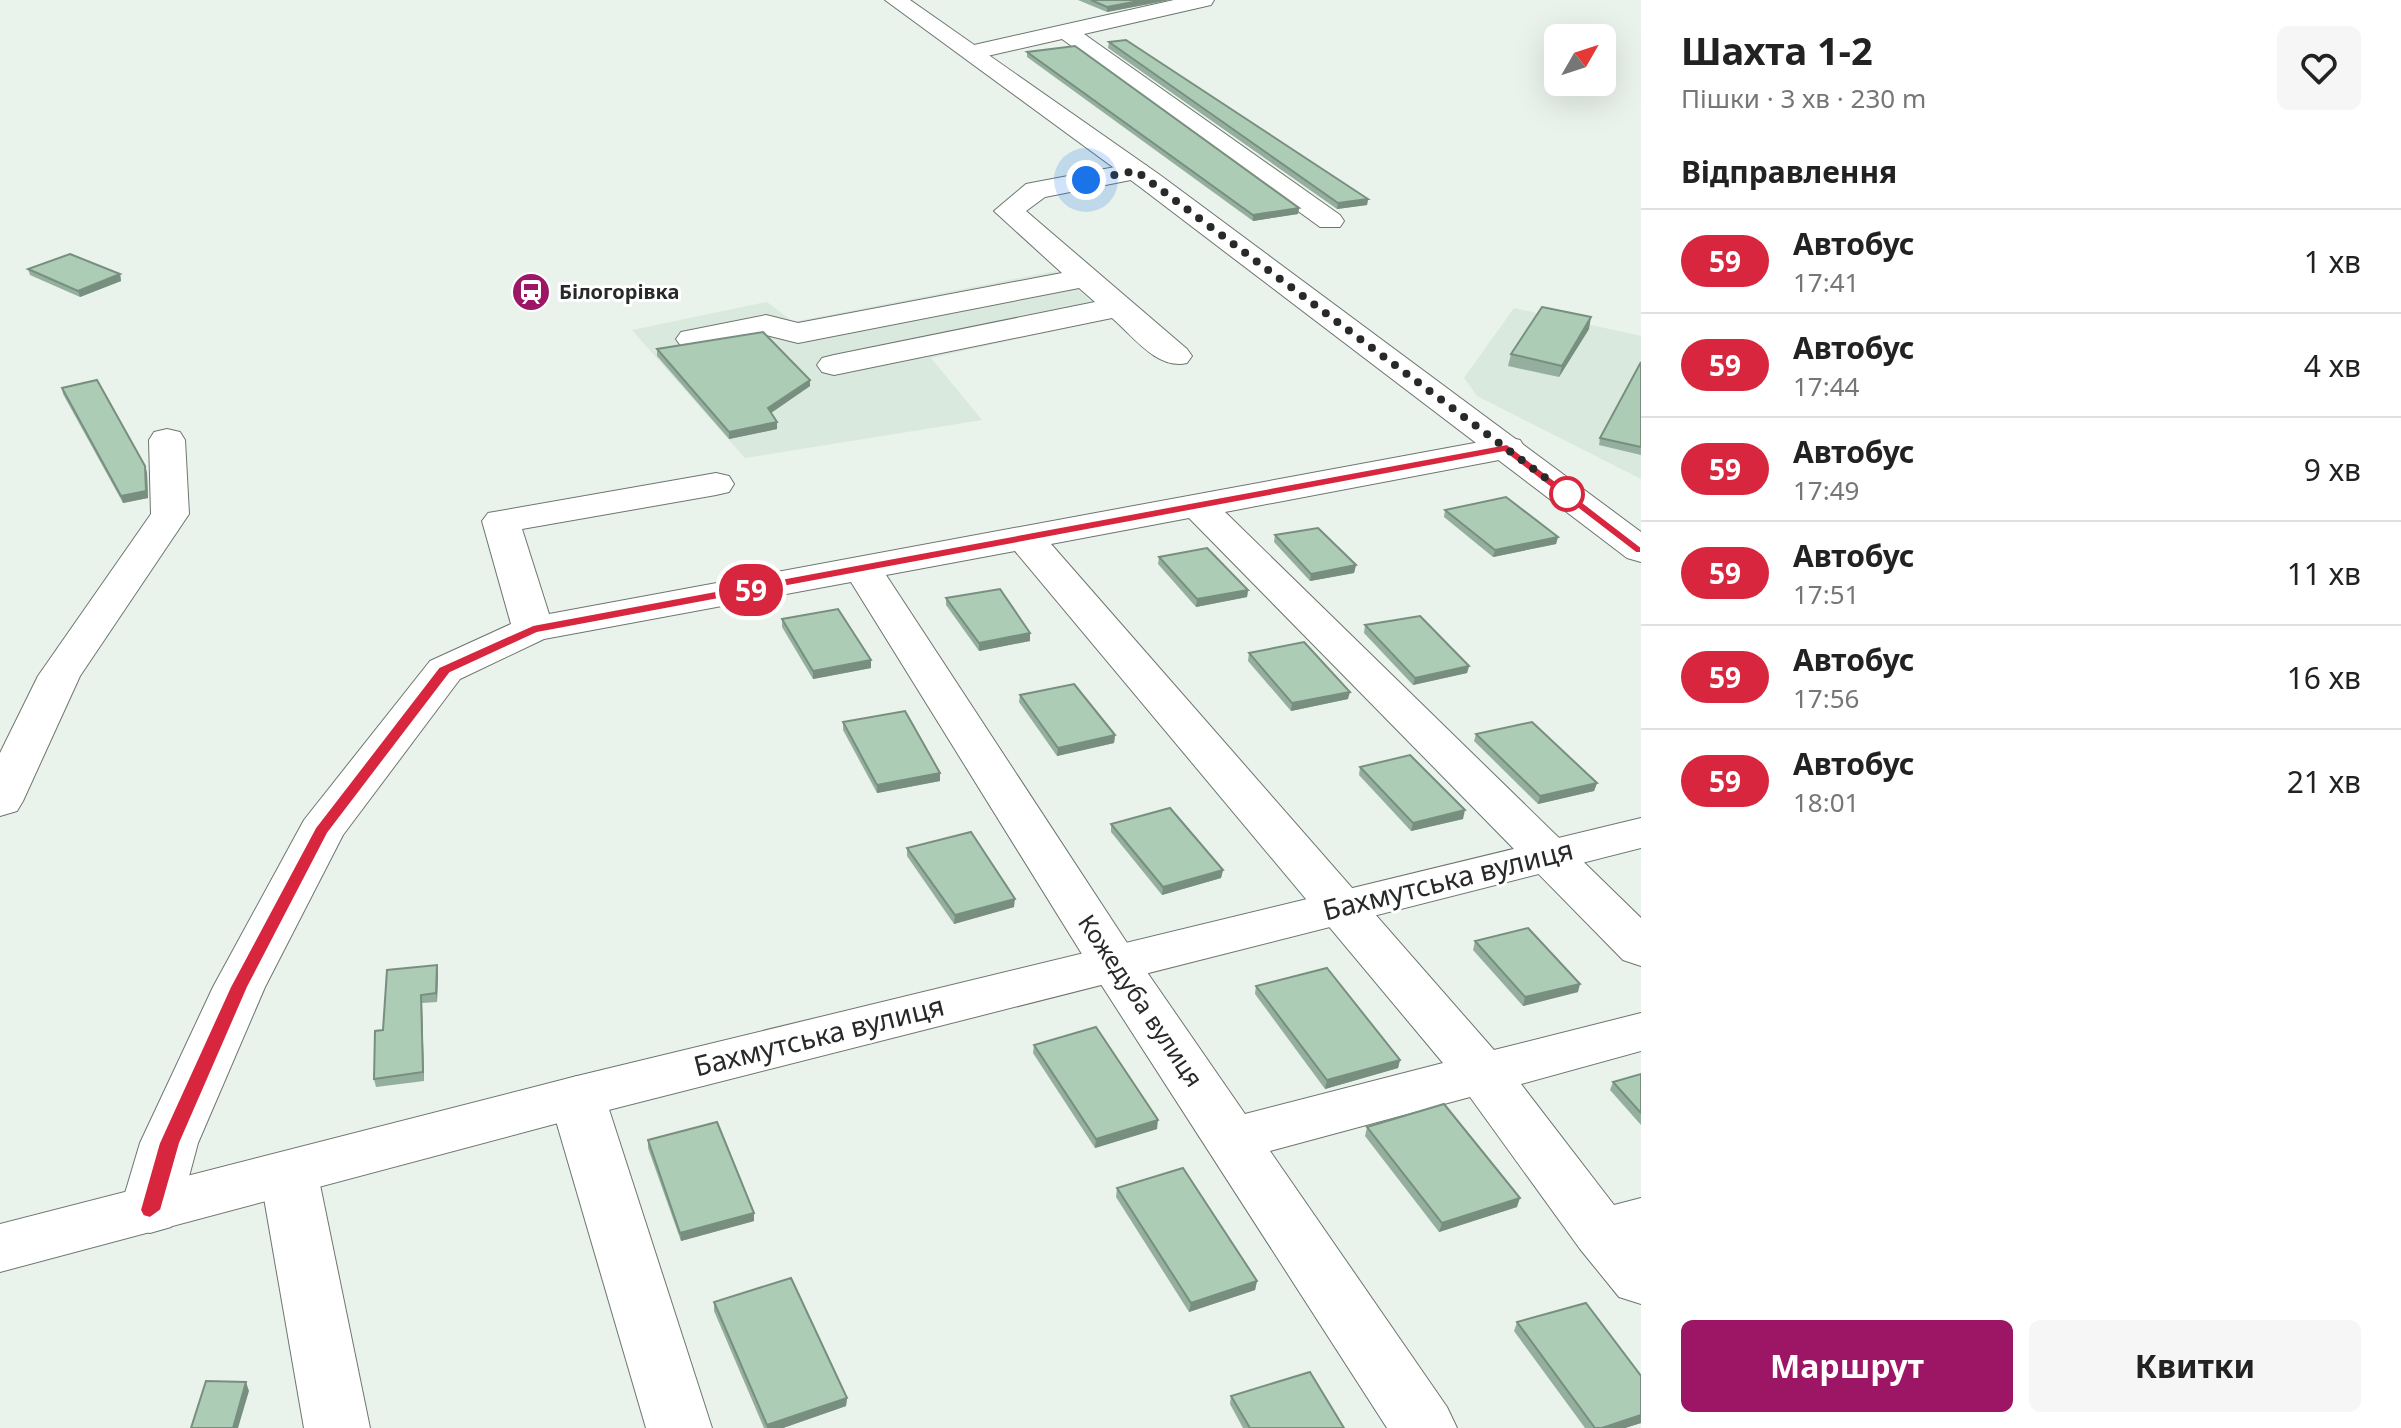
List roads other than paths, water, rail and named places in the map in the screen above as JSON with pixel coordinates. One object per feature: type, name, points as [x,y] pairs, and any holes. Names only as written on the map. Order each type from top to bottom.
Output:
[{"type":"street","points":[[896,0],[974,52],[1136,171],[1638,546]]},
{"type":"street","points":[[1128,0],[1153,11]]},
{"type":"street","points":[[974,52],[1203,0]]},
{"type":"street","points":[[1066,31],[1104,62],[1330,221]]},
{"type":"street","points":[[1136,171],[1036,190],[1008,211],[1175,356]]},
{"type":"street","points":[[692,339],[766,325],[798,333],[1085,278]]},
{"type":"street","points":[[834,365],[1118,307]]},
{"type":"street","points":[[0,801],[59,676],[170,514],[167,440]]},
{"type":"street","points":[[150,1210],[169,1143],[239,987],[321,831],[445,670],[533,629],[1507,448]]},
{"type":"street","points":[[533,629],[501,521],[716,484]]},
{"type":"street","points":[[1199,507],[1641,948]]},
{"type":"street","points":[[1025,538],[1328,896],[1621,1227],[1641,1279]]},
{"type":"street","name":"Кожедуба вулиця","points":[[863,570],[1113,962],[1424,1428]]},
{"type":"street","name":"Бахмутська вулиця","points":[[0,1248],[289,1175],[577,1097],[1113,962],[1328,896],[1550,857],[1641,833]]},
{"type":"street","points":[[1233,1139],[1641,1032]]},
{"type":"street","points":[[577,1097],[679,1428]]},
{"type":"street","points":[[289,1175],[337,1428]]},
{"type":"place","name":"Білогорівка","points":[[531,292]]}]
